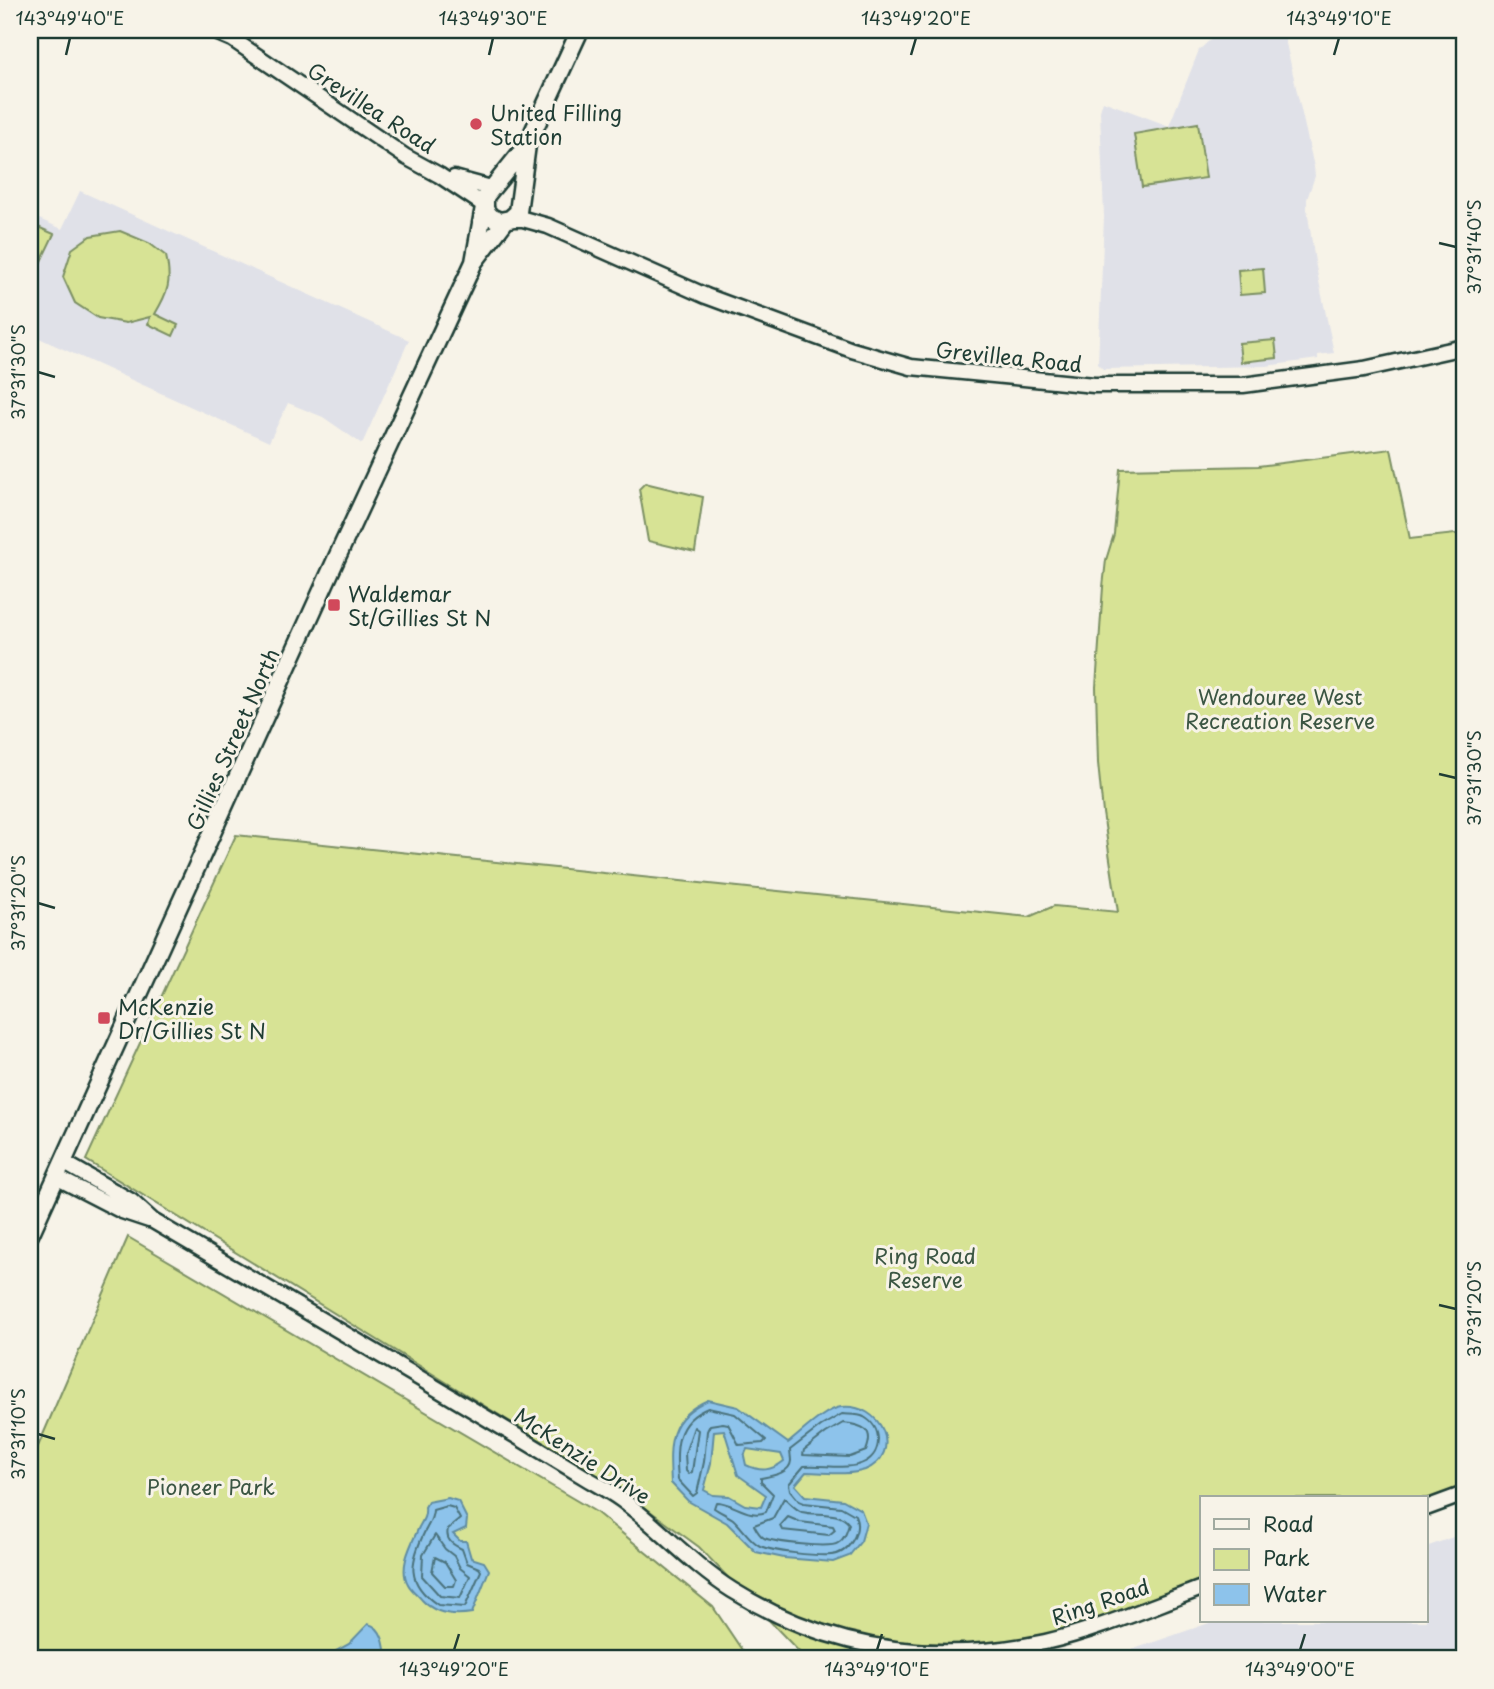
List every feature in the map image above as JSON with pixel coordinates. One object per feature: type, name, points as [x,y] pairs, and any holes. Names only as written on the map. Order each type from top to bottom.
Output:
[{"type":"main road","name":"Gillies Street North","points":[[474,262],[485,197],[527,145],[580,30]]},
{"type":"main road","name":"Gillies Street North","points":[[30,1235],[474,262],[508,220],[518,212],[527,145]]},
{"type":"main road","points":[[493,187],[510,186],[520,199]]},
{"type":"main road","points":[[484,206],[491,217],[508,220]]},
{"type":"street","name":"Grevillea Road","points":[[211,30],[232,39],[406,157],[439,174],[484,206]]},
{"type":"street","name":"Grevillea Road","points":[[439,174],[493,187]]},
{"type":"street","name":"Grevillea Road","points":[[520,199],[531,212],[572,235]]},
{"type":"street","name":"Grevillea Road","points":[[508,220],[536,222],[572,235],[718,301],[852,350],[911,367],[1094,386],[1243,385],[1364,369],[1464,347]]},
{"type":"street","name":"McKenzie Drive","points":[[60,1170],[131,1201],[153,1221],[622,1500],[702,1569],[770,1613],[820,1633],[881,1647],[955,1652],[1009,1648]]},
{"type":"street","points":[[1428,1507],[1464,1494]]},
{"type":"street","name":"Ring Road","points":[[1009,1648],[1073,1633],[1200,1589]]},
{"type":"shaded area","points":[[1221,30],[1283,30],[1314,167],[1315,176],[1307,199],[1307,209],[1334,353],[1318,355],[1318,359],[1266,366],[1103,369],[1098,364],[1104,217],[1100,111],[1103,101],[1169,126],[1199,50]]},
{"type":"shaded area","points":[[80,191],[409,340],[362,444],[323,417],[288,403],[269,442],[30,334],[30,215],[62,229]]},
{"type":"shaded area","points":[[1464,1533],[1464,1659],[1105,1659],[1212,1622],[1428,1622],[1428,1546]]},
{"type":"green space","points":[[1198,123],[1206,178],[1142,187],[1134,134]]},
{"type":"green space","points":[[31,224],[54,234],[31,282],[30,281]]},
{"type":"green space","points":[[120,231],[149,243],[166,256],[168,286],[155,314],[178,325],[173,336],[148,324],[150,317],[126,323],[98,318],[75,303],[63,277],[72,249],[90,236]]},
{"type":"green space","points":[[1263,268],[1265,293],[1240,295],[1238,270]]},
{"type":"green space","points":[[1275,340],[1277,358],[1241,362],[1239,343]]},
{"type":"green space","name":"Ring Road Reserve","points":[[1391,449],[1410,539],[1464,533],[1464,1490],[1428,1503],[1428,1496],[1200,1496],[1200,1584],[980,1659],[806,1659],[699,1547],[624,1492],[86,1160],[236,835],[1029,917],[1054,906],[1118,912],[1098,763],[1096,687],[1103,587],[1106,560],[1114,534],[1120,469],[1258,466]]},
{"type":"green space","points":[[645,483],[703,497],[695,552],[648,541],[639,489]]},
{"type":"green space","name":"Pioneer Park","points":[[128,1237],[596,1512],[713,1607],[748,1659],[30,1659],[30,1465]]},
{"type":"water","points":[[708,1400],[738,1407],[788,1443],[821,1417],[841,1407],[867,1412],[877,1421],[886,1442],[884,1453],[877,1462],[865,1470],[851,1473],[806,1472],[795,1485],[805,1496],[843,1500],[861,1510],[866,1523],[861,1541],[849,1556],[833,1562],[784,1558],[756,1552],[727,1523],[688,1501],[671,1483],[670,1456],[673,1434],[678,1424],[695,1407]],"holes":[[[724,1430],[738,1475],[766,1495],[761,1507],[745,1505],[729,1496],[713,1495],[704,1490],[711,1463],[714,1431]],[[747,1449],[781,1454],[784,1461],[766,1469],[751,1467],[746,1465],[744,1456]]]},
{"type":"water","points":[[448,1498],[458,1501],[467,1519],[466,1528],[453,1534],[460,1541],[466,1541],[471,1558],[484,1562],[489,1570],[472,1613],[451,1614],[427,1605],[405,1577],[407,1555],[424,1518],[425,1507],[428,1502]]},
{"type":"water","points":[[368,1624],[380,1633],[386,1659],[337,1659],[336,1651],[349,1644]]},
{"type":"place","name":"United Filling Station","points":[[476,124]]},
{"type":"place","name":"Waldemar St/Gillies St N","points":[[334,605]]},
{"type":"place","name":"McKenzie Dr/Gillies St N","points":[[104,1018]]},
{"type":"park label","name":"Wendouree West Recreation Reserve","points":[[1280,708]]}]
